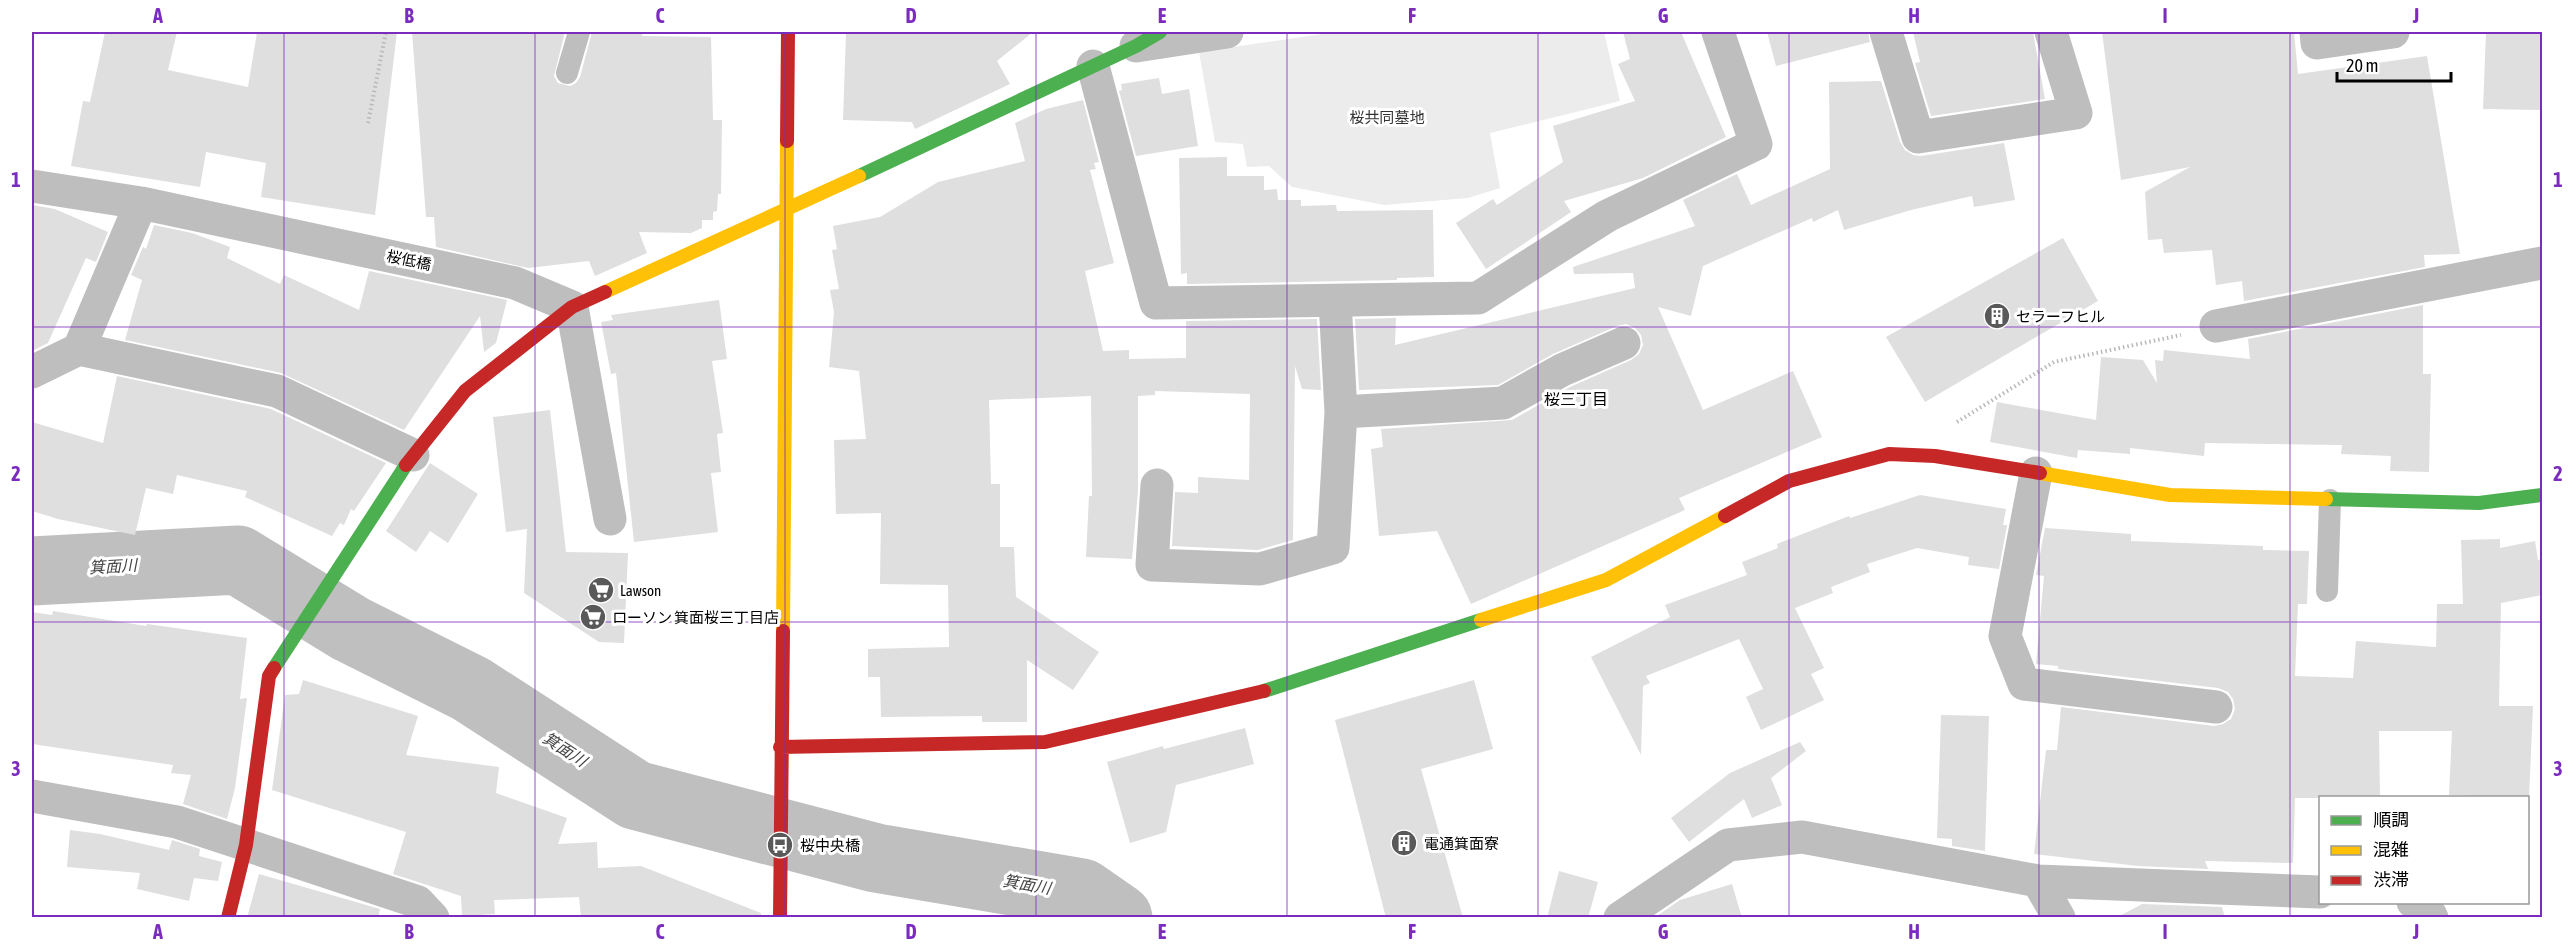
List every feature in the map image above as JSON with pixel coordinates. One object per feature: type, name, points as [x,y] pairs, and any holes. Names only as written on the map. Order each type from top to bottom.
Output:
[{"type":"street","points":[[780,918],[788,32]]},
{"type":"street","points":[[228,918],[246,845],[269,676],[413,455],[465,390],[572,307],[786,210],[1148,39],[1227,32]]},
{"type":"street","points":[[1093,66],[1156,303],[1478,298],[1606,216],[1756,144],[1718,32]]},
{"type":"street","points":[[1886,32],[1918,137],[2076,113],[2051,32]]},
{"type":"street","points":[[2316,32],[2317,43],[2393,32]]},
{"type":"street","name":"桜低橋","points":[[32,186],[141,203],[515,283],[572,307]]},
{"type":"street","points":[[79,349],[141,203]]},
{"type":"street","points":[[2216,326],[2542,263]]},
{"type":"street","points":[[1157,485],[1152,565],[1260,569],[1333,548],[1341,412],[1335,301]]},
{"type":"street","points":[[572,307],[610,519]]},
{"type":"street","points":[[1341,412],[1503,403],[1562,370],[1624,343]]},
{"type":"street","points":[[32,372],[79,349],[277,391],[413,455]]},
{"type":"street","points":[[780,747],[1046,742],[1258,693],[1606,580],[1789,481],[1889,454],[1935,456],[2169,495],[2479,503],[2542,495]]},
{"type":"street","points":[[2036,473],[2005,636],[2024,684],[2216,707]]},
{"type":"street","points":[[32,796],[177,822],[418,902],[433,918]]},
{"type":"street","points":[[1620,918],[1728,845],[1802,837],[2038,881],[2319,892]]},
{"type":"street","points":[[2038,881],[2059,918]]},
{"type":"street","points":[[2415,904],[2430,914],[2432,918]]},
{"type":"lane","points":[[567,73],[579,32]]},
{"type":"lane","points":[[2327,591],[2330,500]]},
{"type":"path","points":[[368,123],[386,32]]},
{"type":"path","points":[[1935,456],[1941,435],[1950,427],[2054,362],[2216,326]]},
{"type":"green space","name":"桜共同墓地","points":[[1336,32],[1604,32],[1620,101],[1490,133],[1500,188],[1468,198],[1384,205],[1292,187],[1269,166],[1247,167],[1243,144],[1215,142],[1199,52]]},
{"type":"building","points":[[105,32],[177,32],[168,70],[248,87],[257,32],[397,32],[375,215],[261,197],[266,163],[206,152],[200,187],[71,166],[83,101],[90,102]]},
{"type":"building","points":[[412,32],[565,32],[554,76],[558,83],[570,86],[580,77],[592,32],[643,32],[642,36],[711,37],[713,120],[722,120],[721,194],[718,194],[717,211],[713,212],[713,220],[702,220],[702,228],[691,233],[639,232],[647,253],[595,276],[589,261],[528,268],[436,247],[434,217],[426,217]]},
{"type":"building","points":[[846,32],[1033,32],[997,61],[1010,84],[915,129],[912,122],[843,120]]},
{"type":"building","points":[[1623,32],[1681,32],[1726,137],[1643,178],[1564,201],[1571,212],[1486,269],[1456,223],[1493,199],[1497,205],[1563,162],[1553,126],[1635,101],[1618,64],[1630,59]]},
{"type":"building","points":[[1767,32],[1868,32],[1870,42],[1776,66]]},
{"type":"building","points":[[1913,32],[2033,32],[2045,99],[1931,116],[1915,63],[1920,62]]},
{"type":"building","points":[[2102,32],[2294,32],[2298,74],[2427,56],[2460,254],[2424,255],[2425,267],[2244,301],[2242,281],[2216,285],[2212,250],[2164,253],[2162,239],[2148,240],[2145,192],[2190,167],[2121,180]]},
{"type":"building","points":[[2486,32],[2542,32],[2542,110],[2483,109]]},
{"type":"building","points":[[1159,78],[1162,94],[1189,89],[1198,146],[1136,156],[1119,91],[1122,90],[1121,84]]},
{"type":"building","points":[[1881,81],[1900,142],[1905,150],[1913,155],[1921,156],[2004,143],[2015,200],[1974,207],[1972,196],[1911,210],[1844,230],[1838,210],[1813,222],[1812,218],[1703,266],[1691,316],[1658,307],[1703,410],[1793,371],[1822,437],[1679,498],[1685,510],[1471,604],[1437,531],[1379,536],[1371,449],[1383,447],[1381,429],[1512,420],[1570,387],[1631,360],[1639,354],[1643,345],[1641,335],[1635,328],[1626,324],[1553,354],[1498,385],[1359,390],[1355,319],[1396,318],[1395,345],[1635,288],[1633,273],[1574,274],[1573,267],[1695,226],[1683,200],[1737,174],[1751,205],[1830,169],[1829,82]]},
{"type":"building","points":[[1083,100],[1099,162],[1094,163],[1096,169],[1090,170],[1114,263],[1085,271],[1103,351],[1129,350],[1129,359],[1186,358],[1186,321],[1317,319],[1321,390],[1302,389],[1295,366],[1293,540],[1258,550],[1172,546],[1175,492],[1198,493],[1198,477],[1249,480],[1250,394],[1155,391],[1155,395],[1138,396],[1138,491],[1132,559],[1086,557],[1089,496],[1092,496],[1091,396],[989,400],[991,484],[1000,484],[1000,547],[1014,547],[1016,597],[1099,652],[1073,690],[1027,660],[1027,722],[982,722],[982,716],[881,717],[880,677],[868,677],[868,649],[949,647],[948,585],[880,584],[881,513],[836,514],[834,440],[866,439],[859,371],[829,367],[834,312],[830,290],[839,289],[832,250],[837,249],[833,226],[880,217],[938,182],[1025,161],[1015,123],[1046,109]]},
{"type":"building","points":[[1227,157],[1227,176],[1264,176],[1264,190],[1277,189],[1278,200],[1301,200],[1301,206],[1336,205],[1337,211],[1433,210],[1434,277],[1397,278],[1397,280],[1187,284],[1187,273],[1181,274],[1179,158]]},
{"type":"building","points":[[32,205],[55,209],[108,232],[96,262],[86,258],[48,343],[32,351]]},
{"type":"building","points":[[154,225],[192,233],[230,247],[227,258],[280,284],[284,275],[359,310],[369,271],[507,300],[496,343],[484,352],[480,316],[404,430],[281,373],[125,340],[142,280],[131,275],[143,247],[146,249]]},
{"type":"building","name":"セラーフヒル","points":[[2063,238],[2098,301],[1925,402],[1886,337]]},
{"type":"building","points":[[719,300],[727,359],[712,361],[723,433],[717,434],[721,472],[711,473],[718,532],[634,542],[616,373],[611,374],[601,322],[613,320],[611,315]]},
{"type":"building","points":[[2423,305],[2423,374],[2431,374],[2429,472],[2390,471],[2391,456],[2341,454],[2342,445],[2205,443],[2204,456],[2130,448],[2130,454],[2078,450],[2077,458],[1990,442],[1997,402],[2096,420],[2101,357],[2143,360],[2157,383],[2155,360],[2163,361],[2164,350],[2250,359],[2248,339]]},
{"type":"building","points":[[117,376],[271,409],[386,463],[354,511],[351,509],[344,525],[340,523],[332,536],[245,497],[247,491],[177,475],[173,494],[146,488],[135,535],[58,519],[32,511],[32,422],[103,443]]},
{"type":"building","points":[[550,410],[566,552],[628,553],[624,643],[599,642],[524,593],[527,529],[506,532],[493,417]]},
{"type":"building","points":[[430,463],[478,494],[448,543],[430,531],[416,552],[386,531]]},
{"type":"building","points":[[1920,495],[2006,509],[2003,525],[2007,525],[1999,569],[1968,565],[1969,557],[1917,548],[1867,564],[1870,572],[1831,587],[1833,593],[1795,608],[1824,668],[1811,674],[1824,700],[1761,730],[1746,697],[1763,689],[1739,639],[1646,676],[1650,683],[1643,686],[1641,755],[1591,657],[1670,617],[1665,605],[1747,575],[1742,562],[1778,548],[1777,544],[1849,516],[1850,518]]},
{"type":"building","points":[[2045,528],[2131,534],[2131,541],[2263,546],[2263,550],[2309,551],[2307,604],[2298,604],[2295,676],[2353,678],[2356,641],[2436,647],[2437,604],[2463,604],[2461,540],[2500,539],[2500,548],[2535,541],[2538,560],[2542,559],[2542,595],[2501,603],[2499,706],[2533,706],[2529,798],[2529,796],[2449,795],[2452,731],[2379,731],[2380,796],[2295,798],[2293,863],[2205,861],[2208,869],[2138,866],[2034,854],[2046,750],[2057,750],[2061,707],[2214,726],[2231,719],[2235,709],[2233,699],[2228,692],[2218,688],[2058,669],[2058,666],[2036,664],[2044,576],[2036,575]]},
{"type":"building","points":[[53,611],[146,626],[147,624],[247,638],[240,699],[247,698],[235,788],[227,819],[183,804],[191,775],[171,773],[173,765],[32,744],[32,612],[52,615]]},
{"type":"building","points":[[303,680],[418,716],[406,755],[499,767],[496,793],[567,818],[558,844],[597,842],[598,868],[641,866],[761,913],[761,918],[581,918],[579,897],[494,900],[495,914],[462,916],[461,896],[393,874],[406,832],[272,790],[285,695],[299,694]]},
{"type":"building","name":"電通箕面寮","points":[[1474,680],[1493,749],[1421,769],[1463,918],[1386,918],[1335,720]]},
{"type":"building","points":[[1941,715],[1989,716],[1985,851],[1952,846],[1952,839],[1937,838]]},
{"type":"building","points":[[1245,728],[1254,764],[1176,785],[1166,832],[1130,843],[1107,762],[1163,746],[1164,749]]},
{"type":"building","points":[[1800,742],[1806,751],[1771,778],[1782,805],[1752,818],[1744,799],[1689,842],[1671,818],[1730,773]]},
{"type":"building","points":[[70,830],[100,834],[169,850],[172,840],[200,849],[199,856],[222,862],[218,881],[194,878],[189,901],[137,889],[140,873],[67,867]]},
{"type":"building","points":[[1559,871],[1598,882],[1588,918],[1547,918]]},
{"type":"building","points":[[259,874],[380,909],[378,918],[247,918]]},
{"type":"building","points":[[1732,884],[1742,918],[1654,918],[1680,900]]},
{"type":"building","points":[[2142,904],[2222,907],[2225,918],[2116,918]]},
{"type":"waterway","name":"箕面川","points":[[32,571],[238,560],[351,629],[471,689],[635,795],[876,858],[1082,893],[1118,918]]},
{"type":"traffic: fast","points":[[859,176],[1136,46],[1160,32]]},
{"type":"traffic: fast","points":[[274,668],[406,465]]},
{"type":"traffic: fast","points":[[2326,499],[2479,503],[2542,495]]},
{"type":"traffic: fast","points":[[1264,691],[1481,620]]},
{"type":"traffic: slow","points":[[783,631],[787,141]]},
{"type":"traffic: slow","points":[[605,292],[859,176]]},
{"type":"traffic: slow","points":[[2040,473],[2170,495],[2326,499]]},
{"type":"traffic: slow","points":[[1481,620],[1606,580],[1725,516]]},
{"type":"traffic: jam","points":[[787,141],[788,32]]},
{"type":"traffic: jam","points":[[406,465],[465,391],[572,307],[605,292]]},
{"type":"traffic: jam","points":[[1725,516],[1789,481],[1889,454],[1935,456],[2040,473]]},
{"type":"traffic: jam","points":[[780,918],[783,631]]},
{"type":"traffic: jam","points":[[228,918],[246,845],[269,676],[274,668]]},
{"type":"traffic: jam","points":[[780,747],[1045,742],[1264,691]]},
{"type":"place","name":"セラーフヒル","points":[[1997,316]]},
{"type":"place","name":"Lawson","points":[[601,590]]},
{"type":"place","name":"ローソン 箕面桜三丁目店","points":[[593,617]]},
{"type":"place","name":"電通箕面寮","points":[[1404,843]]},
{"type":"place","name":"桜中央橋","points":[[780,845]]},
{"type":"district","name":"桜三丁目","points":[[1576,399]]}]
